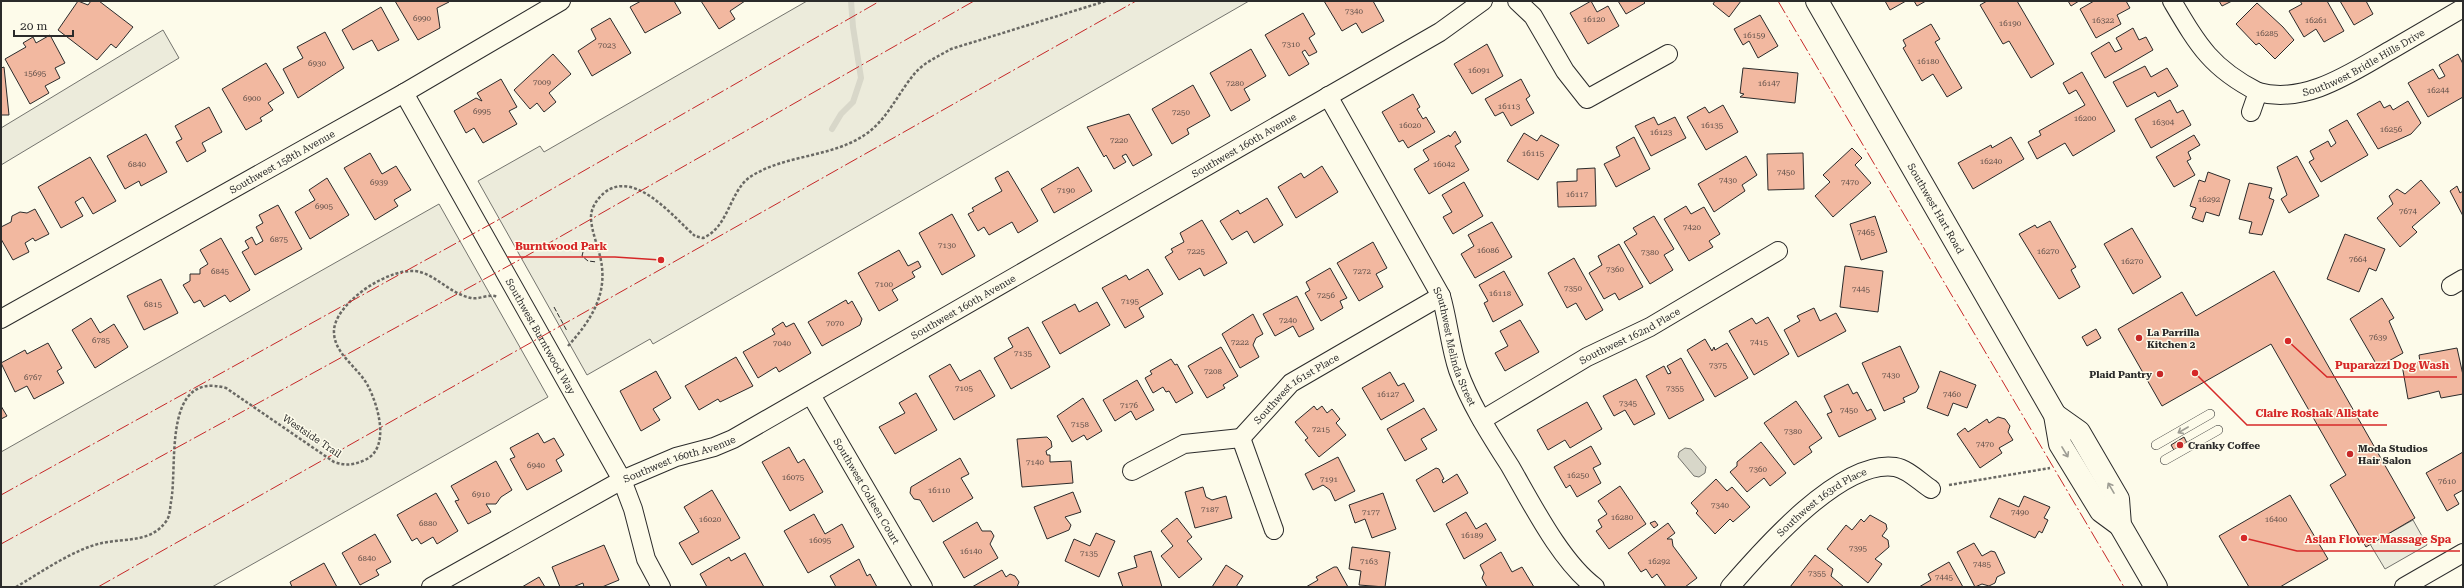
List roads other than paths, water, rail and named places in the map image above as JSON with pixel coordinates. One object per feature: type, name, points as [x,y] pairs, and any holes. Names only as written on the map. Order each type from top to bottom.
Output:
[{"type":"main road","name":"Southwest Hart Road","points":[[1817,1],[2055,415],[2060,444],[2101,512],[2120,525],[2156,587]]},
{"type":"main road","name":"Southwest Hart Road","points":[[2055,415],[2079,432],[2118,500],[2120,525]]},
{"type":"street","name":"Southwest 158th Avenue","points":[[1,318],[404,93],[560,1]]},
{"type":"street","name":"Southwest 160th Avenue","points":[[432,587],[622,480],[676,457],[714,447],[733,439],[1440,32],[1483,1]]},
{"type":"street","points":[[1517,1],[1533,16],[1565,71],[1587,99],[1668,54]]},
{"type":"street","name":"Southwest Bridle Hills Drive","points":[[2172,1],[2198,45],[2223,72],[2258,92],[2267,94],[2294,94],[2338,80],[2463,8]]},
{"type":"street","points":[[2251,112],[2258,92]]},
{"type":"street","name":"Southwest Burntwood Way","points":[[404,93],[622,480],[633,509],[646,559],[661,587]]},
{"type":"street","name":"Southwest Melinda Street","points":[[1328,96],[1441,296],[1449,321],[1458,370],[1482,420],[1550,534],[1585,580],[1596,587]]},
{"type":"street","name":"Southwest 162nd Place","points":[[1482,420],[1587,357],[1650,326],[1778,252]]},
{"type":"street","name":"Southwest 161st Place","points":[[1241,438],[1291,383],[1441,296]]},
{"type":"street","name":"Southwest Colleen Court","points":[[811,395],[923,587]]},
{"type":"street","points":[[1132,471],[1184,444],[1241,438],[1274,530]]},
{"type":"street","name":"Southwest 163rd Place","points":[[1730,587],[1779,534],[1813,502],[1830,490],[1862,473],[1876,467],[1897,467],[1931,489]]},
{"type":"street","points":[[2404,587],[2463,553]]},
{"type":"lane","points":[[2156,445],[2210,414]]},
{"type":"lane","points":[[2165,460],[2218,430]]},
{"type":"waterway","points":[[832,129],[841,114],[853,102],[861,78],[853,27],[851,1]]},
{"type":"place","name":"Burntwood Park","points":[[661,260]]},
{"type":"place","name":"La Parrilla Kitchen 2","points":[[2139,338]]},
{"type":"place","name":"Puparazzi Dog Wash","points":[[2288,341]]},
{"type":"place","name":"Claire Roshak Allstate","points":[[2195,373]]},
{"type":"place","name":"Plaid Pantry","points":[[2160,374]]},
{"type":"place","name":"Cranky Coffee","points":[[2180,445]]},
{"type":"place","name":"Moda Studios Hair Salon","points":[[2350,454]]},
{"type":"place","name":"Asian Flower Massage Spa","points":[[2244,538]]}]
